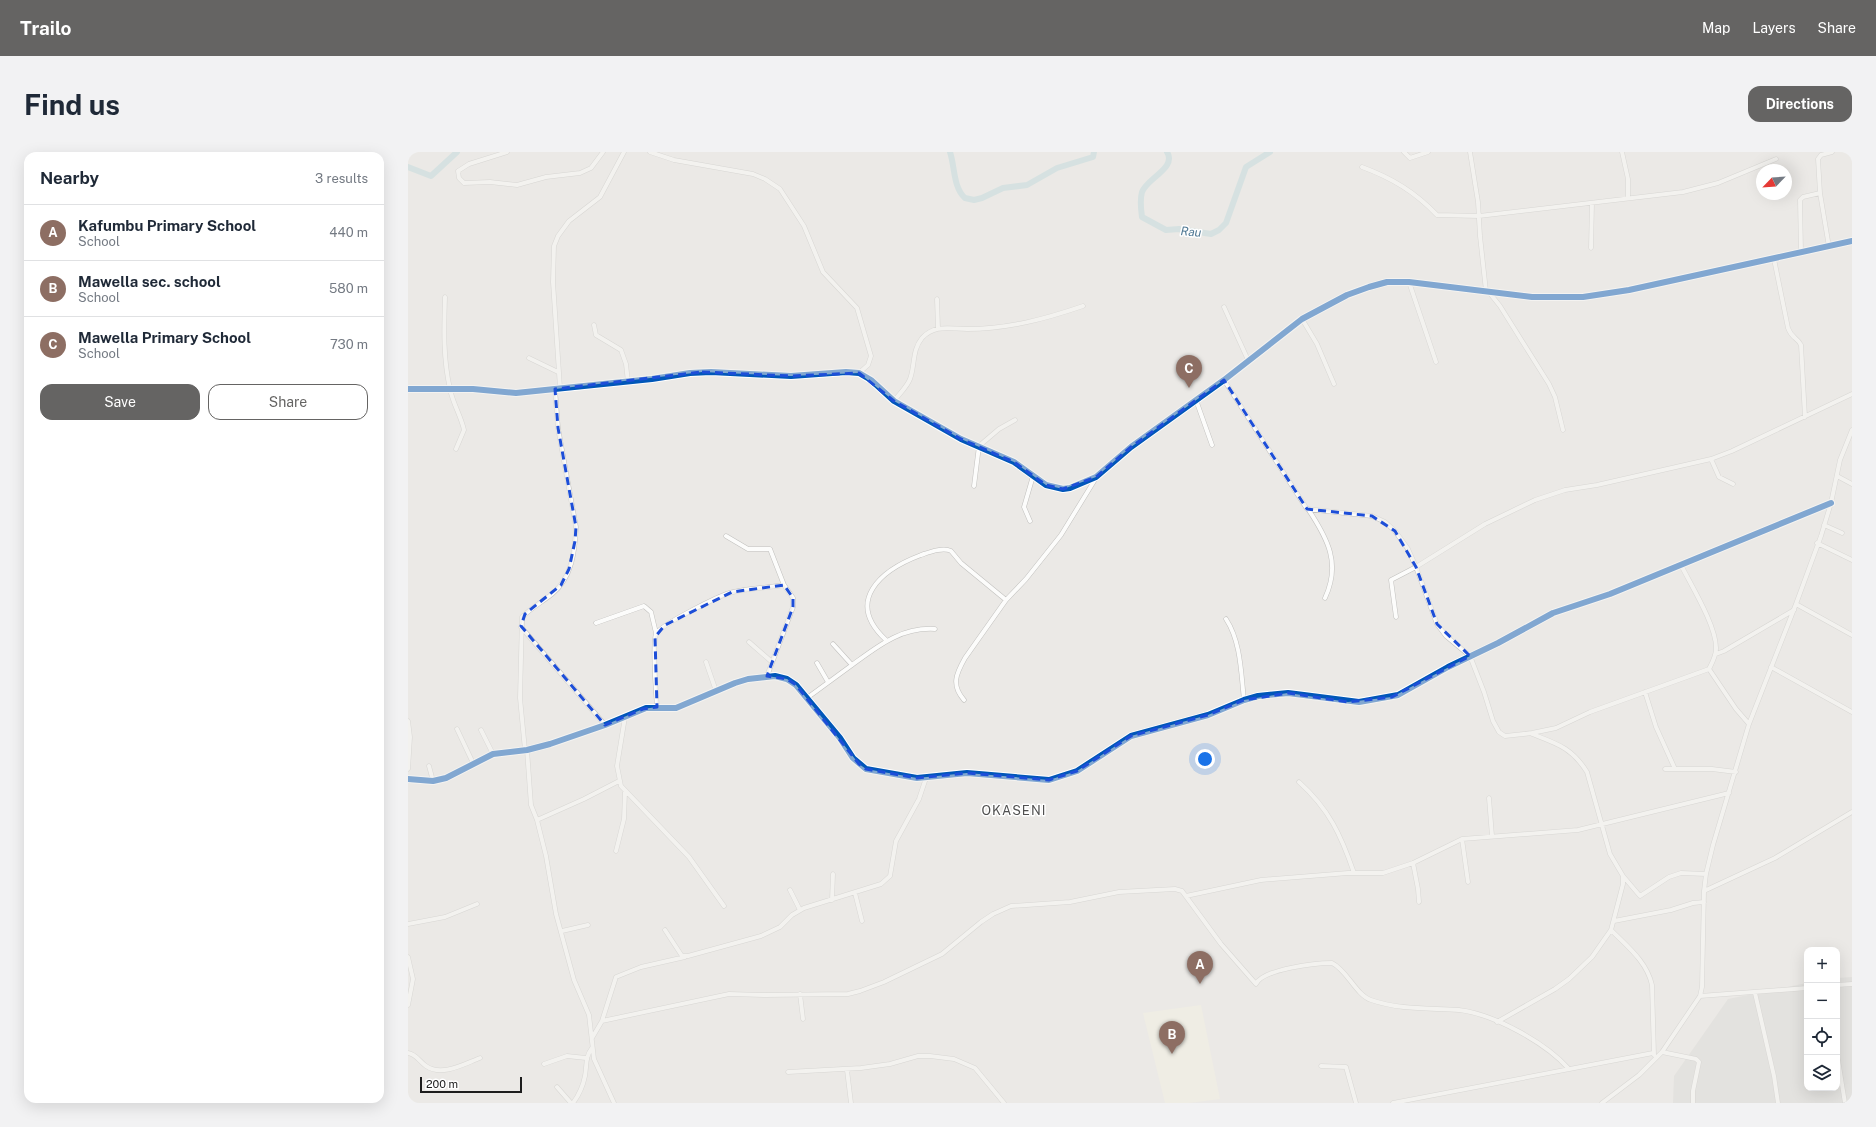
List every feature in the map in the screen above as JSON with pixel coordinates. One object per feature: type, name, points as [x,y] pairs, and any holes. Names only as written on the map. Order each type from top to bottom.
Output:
[{"type":"street","points":[[507,152],[465,165],[458,171],[459,178],[464,183],[521,184],[546,177],[580,173],[591,168],[603,152]]},
{"type":"street","points":[[560,388],[552,282],[554,246],[558,236],[569,221],[600,197],[624,152]]},
{"type":"street","points":[[650,152],[674,160],[753,174],[765,179],[780,189],[804,226],[823,272],[858,308],[871,356],[868,365],[859,373]]},
{"type":"street","points":[[1404,152],[1408,158],[1428,152]]},
{"type":"street","points":[[1470,152],[1487,291],[1500,306],[1542,371],[1555,397],[1563,430]]},
{"type":"street","points":[[1622,152],[1628,179],[1628,198]]},
{"type":"street","points":[[1829,247],[1820,192],[1818,159],[1821,155],[1832,152]]},
{"type":"street","points":[[1362,167],[1380,173],[1409,189],[1437,215],[1479,216],[1698,189],[1776,159]]},
{"type":"street","points":[[1801,252],[1800,200],[1803,197],[1820,192]]},
{"type":"street","points":[[1591,248],[1592,203]]},
{"type":"street","points":[[408,389],[473,389],[516,393],[628,382],[690,373],[712,372],[791,376],[846,372],[859,373],[871,380],[894,401],[961,439],[1014,462],[1046,485],[1063,489],[1081,485],[1096,477],[1130,447],[1224,380],[1302,319],[1335,301],[1369,287],[1387,282],[1409,282],[1532,298],[1583,297],[1629,290],[1852,241]]},
{"type":"street","points":[[1774,259],[1788,328],[1791,336],[1801,345],[1805,417]]},
{"type":"street","points":[[1409,282],[1436,362]]},
{"type":"street","points":[[445,297],[443,344],[450,390],[464,430],[456,449]]},
{"type":"street","points":[[937,299],[938,328]]},
{"type":"street","points":[[894,401],[910,379],[918,342],[926,334],[938,328],[980,329],[1004,326],[1052,317],[1083,306]]},
{"type":"street","points":[[1224,307],[1248,360]]},
{"type":"street","points":[[1302,319],[1317,344],[1334,384]]},
{"type":"street","points":[[594,325],[596,335],[621,350],[627,369],[628,382]]},
{"type":"street","points":[[529,358],[558,372]]},
{"type":"street","points":[[1224,380],[1319,526],[1331,553],[1333,577],[1325,598]]},
{"type":"street","points":[[554,389],[558,428],[576,527],[575,541],[569,569],[561,585],[522,617],[520,698],[531,805],[537,820],[556,914],[562,931],[574,980],[589,1015],[592,1047],[598,1071],[614,1103]]},
{"type":"street","points":[[1396,617],[1391,580],[1416,567],[1485,524],[1548,494],[1597,485],[1711,459],[1732,451],[1852,394]]},
{"type":"street","points":[[1196,400],[1212,446]]},
{"type":"street","points":[[974,486],[979,446],[999,429],[1015,420]]},
{"type":"street","points":[[1602,1103],[1639,1075],[1662,1052],[1700,996],[1702,987],[1704,891],[1706,874],[1749,724],[1794,610],[1824,525],[1831,503],[1843,452],[1852,430]]},
{"type":"street","points":[[1711,459],[1719,477],[1733,484]]},
{"type":"street","points":[[1030,521],[1024,507],[1033,476]]},
{"type":"street","points":[[1837,476],[1852,484]]},
{"type":"street","points":[[964,700],[956,689],[960,668],[1006,600],[1026,580],[1061,535],[1078,510],[1096,477]]},
{"type":"street","points":[[408,779],[433,781],[446,778],[493,754],[526,750],[550,744],[605,725],[646,708],[676,708],[735,683],[767,676],[775,676],[791,681],[807,698],[859,764],[866,769],[891,774],[926,778],[952,774],[983,774],[1049,780],[1081,769],[1132,736],[1208,715],[1244,700],[1288,693],[1348,702],[1392,697],[1553,613],[1610,594],[1831,503]]},
{"type":"street","points":[[1308,509],[1358,513],[1372,516],[1385,522],[1403,541],[1416,567],[1437,624],[1446,636],[1470,656],[1493,720],[1499,732],[1505,736],[1532,733],[1566,724],[1590,712],[1709,669],[1716,654],[1716,642],[1712,630],[1681,565]]},
{"type":"street","points":[[1824,525],[1842,533]]},
{"type":"street","points":[[726,536],[748,549],[770,549],[784,585],[793,598],[793,607],[767,676]]},
{"type":"street","points":[[1817,544],[1852,560]]},
{"type":"street","points":[[886,640],[869,615],[867,602],[868,596],[872,588],[888,572],[924,555],[941,550],[951,551],[961,563],[1006,600]]},
{"type":"street","points":[[656,633],[671,621],[727,593],[784,585]]},
{"type":"street","points":[[1796,604],[1852,635]]},
{"type":"street","points":[[596,623],[644,606],[651,612],[656,633],[655,658],[657,707]]},
{"type":"street","points":[[1716,654],[1724,651],[1794,610]]},
{"type":"street","points":[[1226,619],[1234,633],[1244,700]]},
{"type":"street","points":[[521,626],[605,725]]},
{"type":"street","points":[[807,698],[886,640],[912,630],[923,628],[935,630]]},
{"type":"street","points":[[750,642],[772,662]]},
{"type":"street","points":[[833,644],[852,665]]},
{"type":"street","points":[[706,662],[716,691]]},
{"type":"street","points":[[817,663],[828,682]]},
{"type":"street","points":[[1771,667],[1852,712]]},
{"type":"street","points":[[1709,669],[1749,724]]},
{"type":"street","points":[[1645,692],[1656,727],[1675,769]]},
{"type":"street","points":[[625,717],[617,766],[619,781],[625,792],[689,857],[724,906]]},
{"type":"street","points":[[408,721],[410,737],[408,769]]},
{"type":"street","points":[[457,729],[473,763]]},
{"type":"street","points":[[481,730],[493,754]]},
{"type":"street","points":[[1532,733],[1561,745],[1580,760],[1587,772],[1610,854],[1623,876],[1637,894],[1640,896],[1669,876],[1682,873],[1706,874]]},
{"type":"street","points":[[429,766],[433,781]]},
{"type":"street","points":[[1665,769],[1712,769],[1736,772]]},
{"type":"street","points":[[592,1038],[602,1021],[616,977],[641,967],[761,936],[780,927],[800,910],[881,884],[890,876],[896,841],[918,799],[926,778]]},
{"type":"street","points":[[537,820],[584,799],[619,781]]},
{"type":"street","points":[[1299,782],[1317,800],[1332,820],[1346,848],[1354,873]]},
{"type":"street","points":[[616,851],[624,819],[625,792]]},
{"type":"street","points":[[1186,896],[1261,880],[1354,873],[1376,874],[1413,863],[1462,839],[1562,832],[1602,824],[1729,793]]},
{"type":"street","points":[[1489,798],[1492,836]]},
{"type":"street","points":[[1704,891],[1775,858],[1852,812]]},
{"type":"street","points":[[1462,839],[1468,882]]},
{"type":"street","points":[[1413,863],[1419,902]]},
{"type":"street","points":[[832,900],[833,874]]},
{"type":"street","points":[[1497,1022],[1537,1001],[1569,979],[1592,957],[1611,930],[1622,893],[1623,876]]},
{"type":"street","points":[[602,1021],[729,994],[848,994],[872,988],[942,954],[981,922],[993,914],[1011,906],[1070,902],[1119,892],[1175,889],[1182,891],[1220,944],[1256,984],[1260,978],[1273,972],[1332,963],[1370,1000],[1411,1009],[1467,1011],[1497,1022],[1536,1041],[1557,1056],[1569,1069]]},
{"type":"street","points":[[790,890],[800,910]]},
{"type":"street","points":[[855,893],[862,921]]},
{"type":"street","points":[[1614,921],[1671,910],[1693,903],[1704,902]]},
{"type":"street","points":[[408,924],[445,916],[477,904]]},
{"type":"street","points":[[562,931],[588,925]]},
{"type":"street","points":[[665,930],[682,956],[686,956]]},
{"type":"street","points":[[1611,930],[1642,962],[1650,975],[1652,985],[1655,1058]]},
{"type":"street","points":[[408,957],[413,979],[408,1006]]},
{"type":"street","points":[[1840,985],[1852,984]]},
{"type":"street","points":[[1700,996],[1804,988]]},
{"type":"street","points":[[1755,993],[1774,1076],[1778,1103]]},
{"type":"street","points":[[800,994],[803,1019]]},
{"type":"street","points":[[557,1087],[572,1103],[578,1096],[585,1076],[586,1058],[592,1047]]},
{"type":"street","points":[[1662,1052],[1696,1059],[1700,1062],[1693,1092],[1693,1103]]},
{"type":"street","points":[[408,1053],[417,1057],[429,1068],[439,1070],[449,1069],[480,1058]]},
{"type":"street","points":[[1393,1103],[1654,1053]]},
{"type":"street","points":[[788,1072],[846,1070],[890,1064],[923,1055],[954,1059],[975,1068],[1004,1103]]},
{"type":"street","points":[[1837,1055],[1846,1103]]},
{"type":"street","points":[[544,1064],[567,1056],[586,1058]]},
{"type":"street","points":[[1322,1066],[1346,1067],[1356,1103]]},
{"type":"street","points":[[846,1070],[851,1103]]},
{"type":"highlighted area","points":[[702,372],[791,376],[859,373],[894,401],[961,439],[1014,462],[1046,485],[1063,489],[1096,477],[1131,447],[1224,380],[1307,509],[1372,516],[1395,531],[1416,567],[1437,624],[1470,656],[1392,697],[1348,702],[1288,693],[1244,700],[1208,715],[1131,736],[1077,771],[1049,780],[967,773],[917,778],[866,769],[859,764],[796,685],[787,679],[767,676],[793,607],[793,598],[784,585],[732,592],[665,625],[655,637],[657,707],[643,709],[605,725],[521,626],[525,614],[561,585],[569,569],[575,541],[576,527],[558,428],[555,389]]},
{"type":"shaded area","points":[[1852,977],[1852,1103],[1673,1103],[1674,1076],[1728,999],[1804,984],[1804,1091],[1840,1091],[1840,978]]},
{"type":"shaded area","points":[[1201,1005],[1220,1099],[1189,1103],[1165,1103],[1143,1013]]},
{"type":"waterway","name":"Rau","points":[[408,167],[431,176],[457,152]]},
{"type":"waterway","name":"Rau","points":[[950,152],[958,188],[965,198],[974,200],[982,198],[1003,188],[1027,185],[1057,168],[1093,157],[1094,152]]},
{"type":"waterway","name":"Rau","points":[[1167,152],[1169,158],[1165,168],[1149,182],[1142,192],[1142,217],[1166,230],[1179,229],[1211,234],[1219,230],[1226,223],[1246,167],[1270,152]]},
{"type":"cycle path","points":[[408,389],[473,389],[516,393],[652,379],[690,373],[711,372],[791,376],[846,372],[859,373],[871,380],[894,401],[961,439],[1014,462],[1046,485],[1063,489],[1070,488],[1096,477],[1131,447],[1224,380],[1302,319],[1347,295],[1369,287],[1387,282],[1409,282],[1532,297],[1583,297],[1629,290],[1852,241]]},
{"type":"cycle path","points":[[408,779],[433,781],[446,778],[493,754],[527,750],[550,744],[605,725],[646,708],[676,708],[735,683],[748,679],[775,676],[787,679],[796,685],[840,738],[853,758],[866,769],[917,778],[967,773],[1049,780],[1077,771],[1131,736],[1208,715],[1244,700],[1258,696],[1288,693],[1359,702],[1398,695],[1448,667],[1498,643],[1553,613],[1610,594],[1831,503]]},
{"type":"place","name":"Mawella Primary School","points":[[1189,388]]},
{"type":"place","name":"Kafumbu Primary School","points":[[1200,984]]},
{"type":"place","name":"Mawella sec. school","points":[[1172,1054]]},
{"type":"district","name":"OKASENI","points":[[1014,810]]}]
